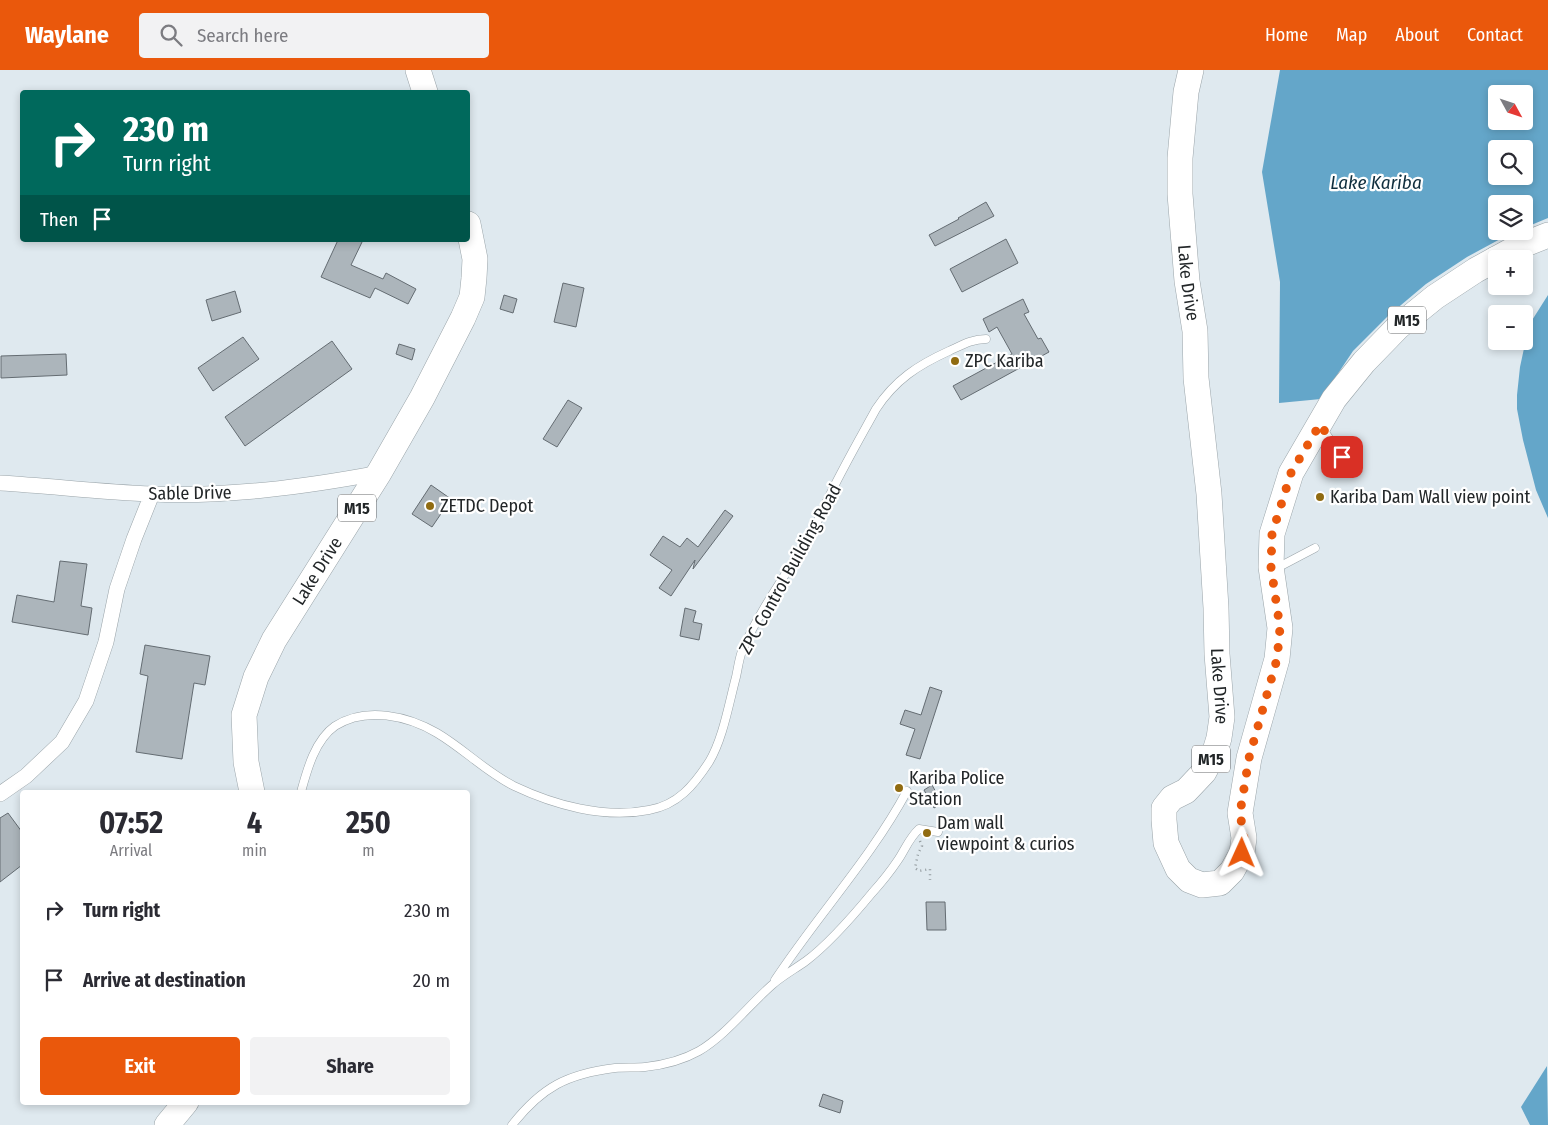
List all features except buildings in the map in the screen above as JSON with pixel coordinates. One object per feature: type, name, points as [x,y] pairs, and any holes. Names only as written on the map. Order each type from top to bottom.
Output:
[{"type":"main road","points":[[418,70],[423,90]]},
{"type":"main road","name":"Lake Drive","points":[[1191,70],[1186,92],[1180,158],[1180,194],[1186,281],[1195,331],[1196,378],[1209,494],[1222,717],[1217,745],[1204,772],[1186,791],[1172,798],[1164,808],[1166,843],[1178,869],[1189,880],[1202,885],[1220,884],[1232,871],[1242,853],[1244,838],[1240,813],[1249,758],[1277,659],[1280,628],[1272,571],[1272,534],[1291,473],[1334,399],[1364,362],[1398,327],[1435,297],[1488,263]]},
{"type":"main road","name":"Lake Drive","points":[[252,790],[246,762],[244,715],[256,677],[274,640],[379,473],[422,398],[463,318],[472,297],[475,259],[470,234]]},
{"type":"main road","name":"M15","points":[[1512,250],[1548,235]]},
{"type":"main road","points":[[167,1125],[184,1105]]},
{"type":"street","name":"Sable Drive","points":[[0,482],[152,494],[198,494],[266,491],[320,484],[379,473]]},
{"type":"street","points":[[0,794],[26,776],[62,742],[86,701],[106,642],[117,588],[152,494]]},
{"type":"lane","name":"ZPC Control Building Road","points":[[302,790],[313,757],[323,740],[334,727],[351,718],[389,716],[406,719],[438,734],[489,771],[514,786],[555,802],[578,808],[609,812],[647,811],[668,803],[686,792],[693,786],[711,758],[725,722],[742,652],[766,607],[817,522],[882,399],[907,373],[918,366],[975,339],[986,339]]},
{"type":"lane","points":[[1320,424],[1342,457]]},
{"type":"lane","points":[[1272,571],[1315,548]]},
{"type":"lane","points":[[773,984],[794,952],[872,846],[907,791]]},
{"type":"lane","points":[[512,1125],[536,1098],[562,1081],[579,1074],[615,1068],[662,1065],[700,1051],[773,984],[807,960],[845,923],[872,894],[898,861],[913,834],[919,829],[938,832]]},
{"type":"path","points":[[919,829],[918,839],[922,846],[915,868],[919,871],[930,870],[930,880]]},
{"type":"water","name":"Lake Kariba","points":[[1280,70],[1548,70],[1548,218],[1533,224],[1533,195],[1488,195],[1488,240],[1498,240],[1467,257],[1426,284],[1388,316],[1353,351],[1321,399],[1279,403],[1280,282],[1262,172]]},
{"type":"water","points":[[1548,295],[1548,518],[1536,490],[1517,409],[1520,367],[1524,350],[1533,350],[1533,319]]},
{"type":"water","points":[[1547,1066],[1548,1125],[1530,1125],[1521,1107]]},
{"type":"place","name":"ZPC Kariba","points":[[955,361]]},
{"type":"place","name":"Kariba Dam Wall view point","points":[[1320,497]]},
{"type":"place","name":"ZETDC Depot","points":[[430,506]]},
{"type":"place","name":"Kariba Police Station","points":[[899,788]]},
{"type":"place","name":"Dam wall viewpoint & curios","points":[[927,833]]},
{"type":"route","points":[[1242,853],[1244,838],[1240,813],[1249,758],[1277,659],[1280,628],[1271,567],[1272,534],[1291,473],[1320,424],[1342,457]]}]
